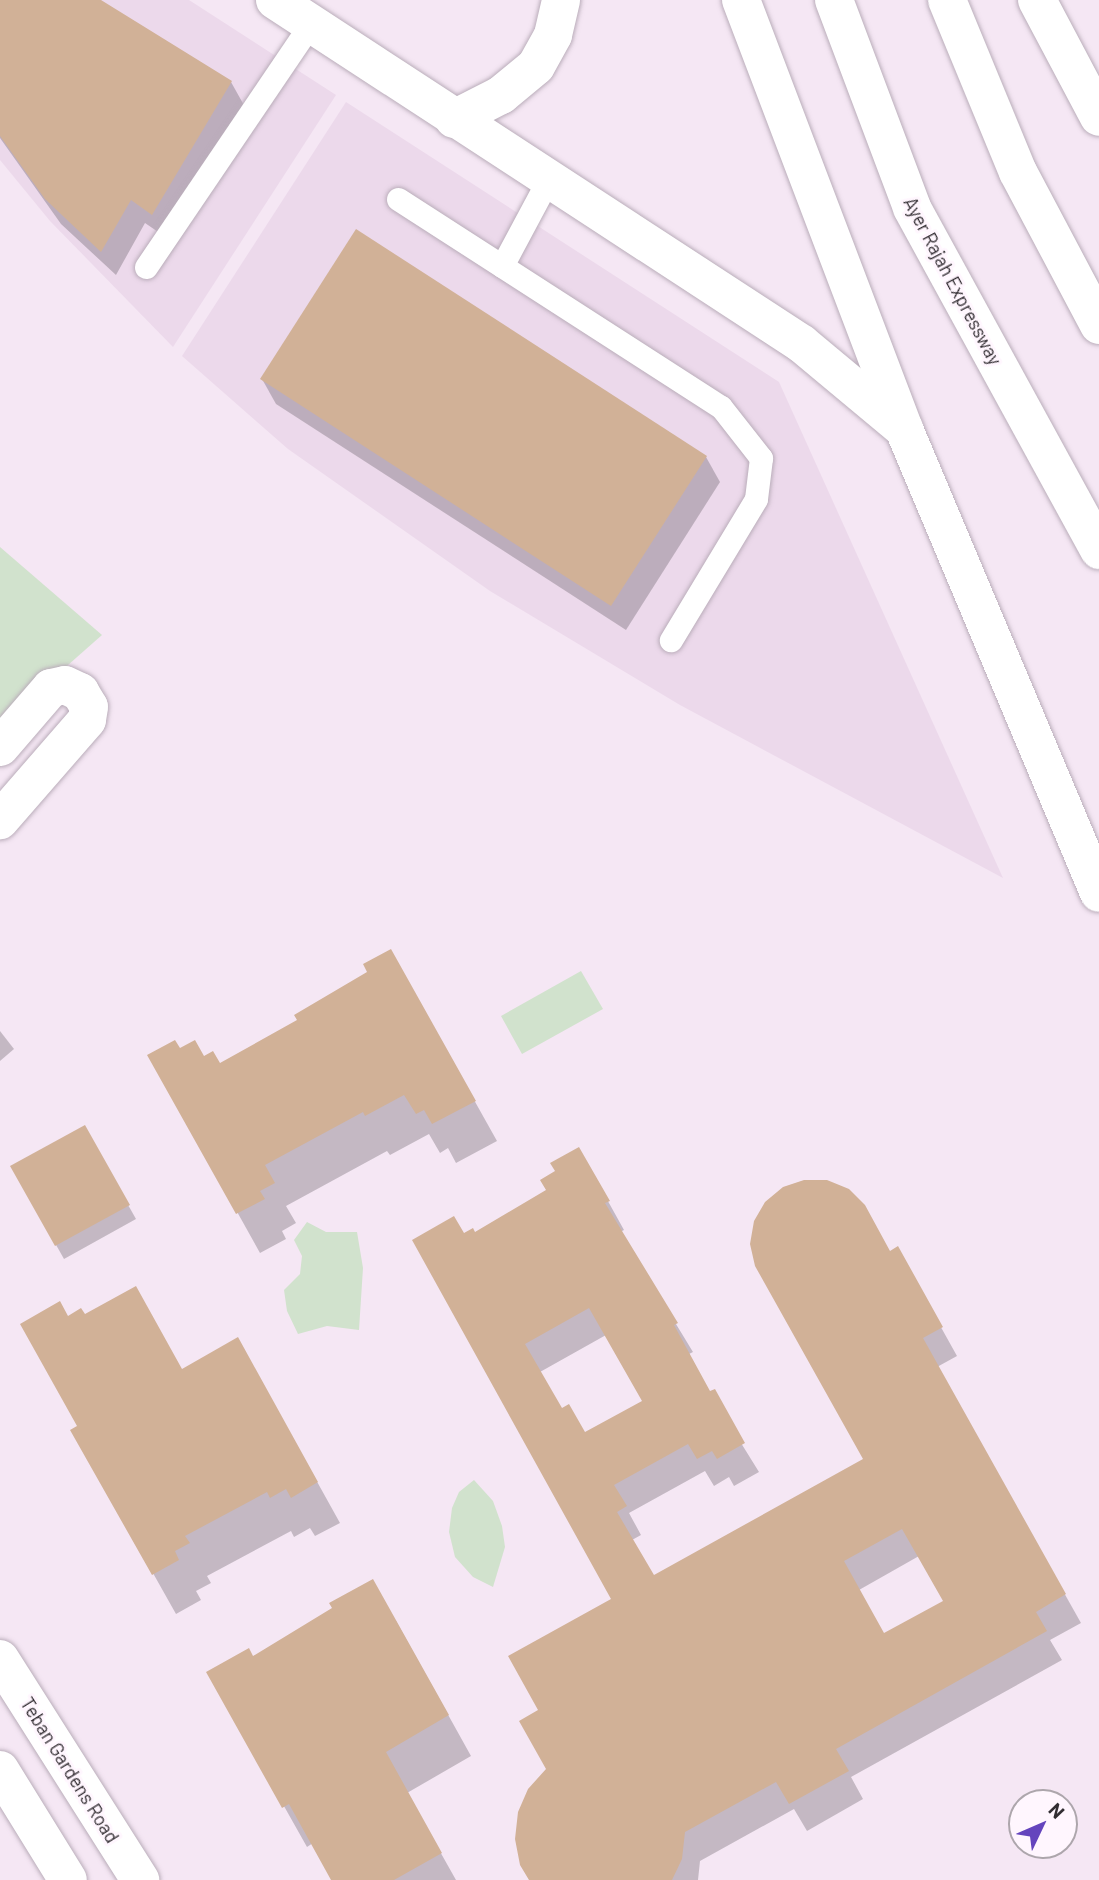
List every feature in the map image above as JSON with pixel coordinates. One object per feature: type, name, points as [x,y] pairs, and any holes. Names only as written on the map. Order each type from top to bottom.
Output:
[{"type":"main road","points":[[275,0],[802,344],[904,429]]},
{"type":"main road","points":[[454,119],[501,95],[536,66],[552,35],[561,0]]},
{"type":"main road","points":[[741,0],[904,429],[1099,893]]},
{"type":"main road","name":"Ayer Rajah Expressway","points":[[834,0],[912,208],[1099,550]]},
{"type":"main road","points":[[947,0],[1018,172],[1099,325]]},
{"type":"main road","points":[[1037,0],[1099,117]]},
{"type":"main road","points":[[0,747],[51,688],[65,685],[80,692],[89,707],[87,720],[0,820]]},
{"type":"main road","name":"Teban Gardens Road","points":[[0,1659],[140,1880]]},
{"type":"main road","points":[[0,1770],[68,1880]]},
{"type":"lane","points":[[146,267],[310,25]]},
{"type":"lane","points":[[502,266],[548,180]]},
{"type":"lane","points":[[398,199],[721,407],[761,458],[756,499],[671,640]]},
{"type":"shaded area","points":[[0,0],[189,0],[336,95],[173,347],[50,221],[0,160]]},
{"type":"shaded area","points":[[346,102],[779,382],[1003,878],[680,705],[490,591],[288,449],[182,356]]},
{"type":"green space","points":[[0,547],[102,635],[0,725]]},
{"type":"green space","points":[[581,971],[603,1009],[522,1054],[501,1016]]},
{"type":"green space","points":[[307,1222],[326,1232],[357,1232],[363,1268],[359,1330],[327,1326],[298,1334],[287,1311],[284,1290],[300,1274],[302,1256],[294,1240]]},
{"type":"green space","points":[[474,1480],[493,1501],[502,1526],[505,1547],[493,1587],[473,1577],[455,1557],[449,1532],[452,1508],[459,1492]]},
{"type":"building","points":[[0,0],[101,0],[232,81],[152,215],[131,200],[101,252],[45,199],[0,136]]},
{"type":"building","points":[[356,229],[707,456],[611,606],[260,379]]},
{"type":"building","points":[[391,949],[476,1101],[432,1124],[424,1110],[416,1114],[404,1095],[365,1116],[363,1112],[265,1165],[275,1183],[260,1191],[265,1199],[236,1214],[147,1055],[175,1040],[180,1048],[195,1040],[204,1056],[213,1051],[220,1063],[297,1020],[294,1015],[367,972],[363,964]]},
{"type":"building","points":[[85,1125],[130,1205],[55,1246],[10,1166]]},
{"type":"building","points":[[579,1147],[610,1201],[605,1203],[678,1323],[674,1325],[710,1391],[715,1389],[745,1443],[717,1459],[712,1451],[697,1459],[688,1444],[614,1485],[627,1506],[617,1512],[654,1575],[863,1459],[755,1266],[750,1244],[754,1221],[765,1202],[783,1187],[804,1180],[827,1180],[849,1189],[865,1205],[890,1251],[898,1246],[943,1327],[923,1338],[1066,1594],[1036,1612],[1047,1631],[836,1749],[849,1771],[789,1804],[776,1782],[685,1832],[682,1859],[672,1880],[529,1880],[520,1865],[515,1839],[518,1812],[528,1789],[546,1769],[519,1721],[538,1710],[508,1656],[611,1599],[412,1240],[454,1216],[464,1233],[473,1228],[475,1232],[546,1190],[540,1180],[555,1171],[550,1163]],"holes":[[[589,1308],[642,1401],[585,1432],[569,1404],[562,1408],[525,1344]],[[902,1529],[943,1601],[884,1633],[844,1561]]]},
{"type":"building","points":[[136,1286],[182,1369],[238,1337],[318,1482],[291,1498],[286,1489],[270,1498],[267,1492],[185,1536],[190,1543],[175,1551],[179,1560],[152,1575],[70,1430],[77,1426],[20,1324],[60,1301],[68,1316],[81,1308],[85,1314]]},
{"type":"building","points":[[373,1579],[449,1715],[386,1752],[442,1853],[394,1880],[331,1880],[289,1804],[282,1808],[206,1672],[249,1648],[253,1656],[332,1608],[329,1603]]}]
